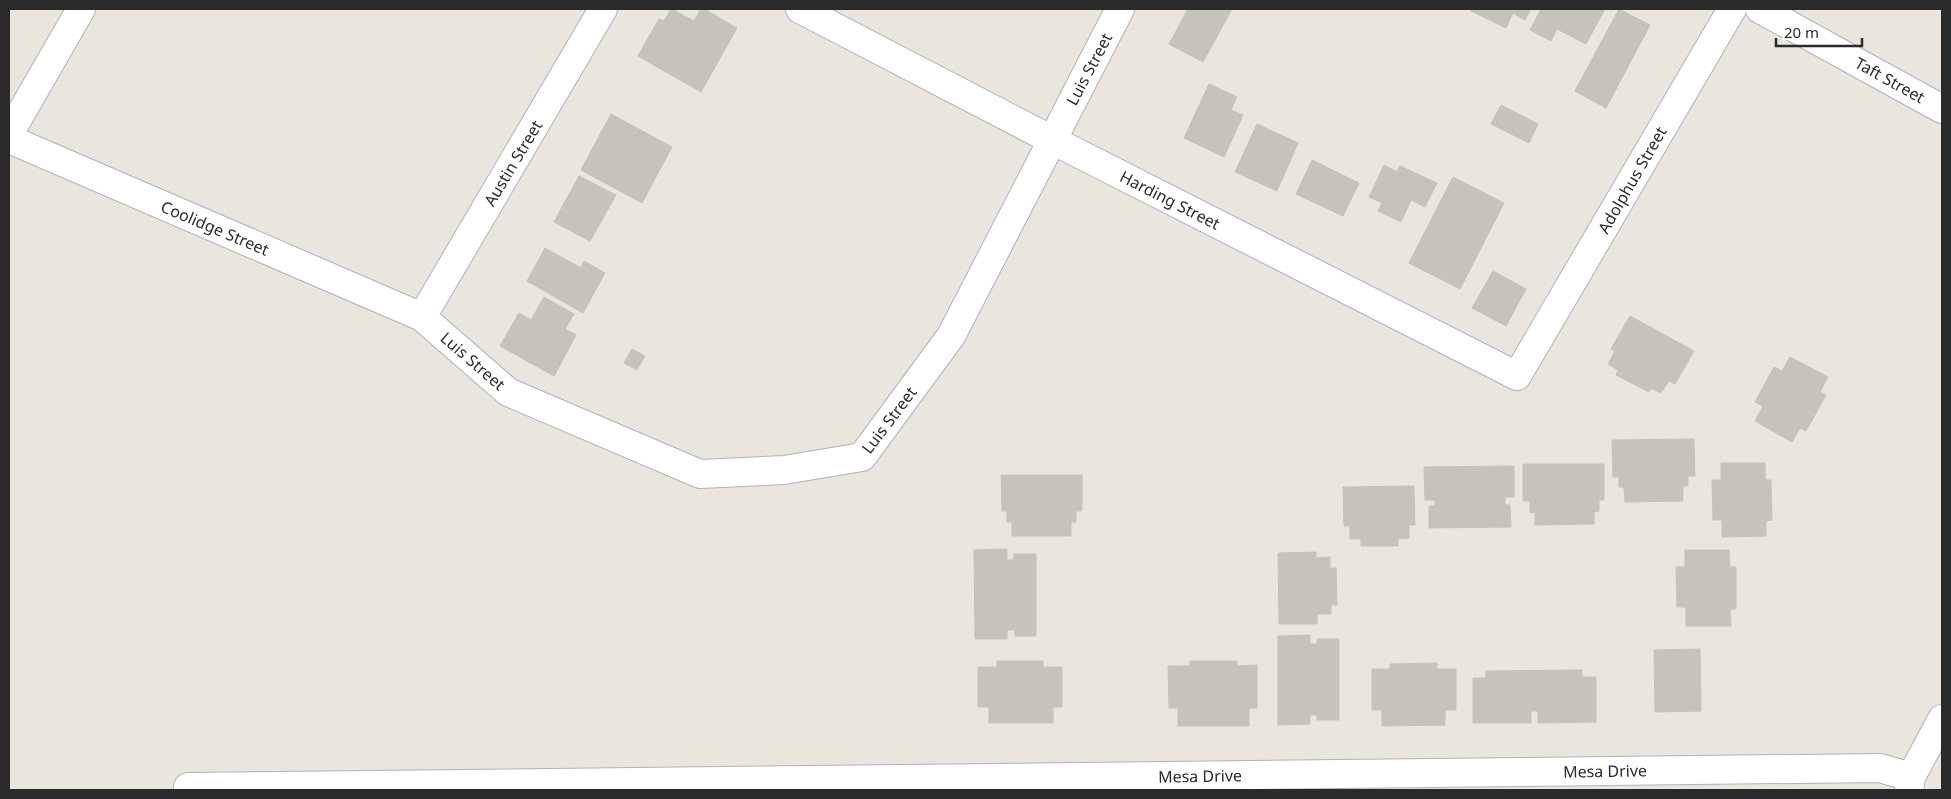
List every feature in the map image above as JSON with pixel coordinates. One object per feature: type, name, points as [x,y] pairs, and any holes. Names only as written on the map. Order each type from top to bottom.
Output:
[{"type":"street","points":[[9,134],[81,9]]},
{"type":"street","name":"Austin Street","points":[[422,317],[603,9]]},
{"type":"street","name":"Harding Street","points":[[800,9],[1052,140],[1517,376],[1532,351]]},
{"type":"street","name":"Luis Street","points":[[422,317],[508,392],[700,474],[784,470],[862,457],[951,336],[1120,9]]},
{"type":"street","name":"Adolphus Street","points":[[1532,351],[1732,9]]},
{"type":"street","name":"Taft Street","points":[[1760,9],[1942,109]]},
{"type":"street","name":"Coolidge Street","points":[[9,139],[422,317]]},
{"type":"street","points":[[1910,784],[1942,719]]},
{"type":"street","name":"Mesa Drive","points":[[188,787],[1880,768],[1910,784]]},
{"type":"building","points":[[671,9],[694,21],[701,9],[704,9],[737,28],[701,92],[638,56],[659,19],[664,21]]},
{"type":"building","points":[[1188,9],[1232,9],[1203,62],[1169,44]]},
{"type":"building","points":[[1472,9],[1531,9],[1525,20],[1513,13],[1506,28],[1471,11]]},
{"type":"building","points":[[1541,9],[1605,9],[1586,44],[1557,29],[1551,41],[1530,30]]},
{"type":"building","points":[[1619,9],[1650,25],[1606,108],[1575,91]]},
{"type":"building","points":[[1209,84],[1237,97],[1231,110],[1243,115],[1224,157],[1184,138]]},
{"type":"building","points":[[1501,105],[1538,124],[1529,143],[1491,124]]},
{"type":"building","points":[[611,114],[672,147],[642,203],[581,170]]},
{"type":"building","points":[[1257,124],[1298,143],[1277,191],[1235,172]]},
{"type":"building","points":[[1312,160],[1359,183],[1343,216],[1296,194]]},
{"type":"building","points":[[1384,165],[1397,172],[1400,166],[1437,183],[1425,207],[1411,200],[1401,222],[1378,211],[1382,203],[1369,197]]},
{"type":"building","points":[[579,176],[616,195],[590,241],[554,222]]},
{"type":"building","points":[[1453,177],[1504,203],[1460,289],[1409,263]]},
{"type":"building","points":[[545,248],[581,268],[584,261],[605,273],[583,313],[527,281]]},
{"type":"building","points":[[1493,271],[1526,289],[1506,326],[1472,308]]},
{"type":"building","points":[[544,297],[574,314],[565,329],[576,335],[554,376],[500,346],[519,313],[531,320]]},
{"type":"building","points":[[1630,316],[1694,351],[1675,384],[1669,381],[1661,393],[1651,388],[1649,392],[1616,375],[1618,370],[1608,364],[1615,351],[1611,349]]},
{"type":"building","points":[[632,349],[645,356],[637,370],[624,363]]},
{"type":"building","points":[[1790,357],[1828,377],[1820,392],[1826,395],[1806,431],[1800,428],[1792,442],[1755,421],[1763,406],[1755,402],[1774,367],[1782,371]]},
{"type":"building","points":[[1694,439],[1695,476],[1688,476],[1688,486],[1683,486],[1683,501],[1625,502],[1624,487],[1619,487],[1619,477],[1613,477],[1612,440]]},
{"type":"building","points":[[1721,463],[1765,463],[1765,480],[1771,480],[1772,520],[1766,521],[1766,536],[1722,537],[1722,520],[1713,520],[1712,480],[1721,480]]},
{"type":"building","points":[[1523,464],[1604,464],[1604,500],[1599,500],[1599,511],[1594,512],[1594,524],[1535,525],[1535,512],[1530,513],[1530,501],[1523,501]]},
{"type":"building","points":[[1514,466],[1514,497],[1505,497],[1505,505],[1510,505],[1511,527],[1429,528],[1429,506],[1435,506],[1435,500],[1425,500],[1424,467]]},
{"type":"building","points":[[1001,475],[1082,475],[1082,511],[1076,511],[1076,522],[1071,522],[1071,536],[1012,536],[1012,522],[1007,522],[1007,511],[1002,511]]},
{"type":"building","points":[[1414,486],[1415,525],[1409,525],[1409,538],[1398,539],[1398,546],[1361,546],[1361,539],[1350,539],[1350,526],[1344,526],[1343,487]]},
{"type":"building","points":[[1007,549],[1007,560],[1014,560],[1014,554],[1036,554],[1036,636],[1015,636],[1015,630],[1007,630],[1007,639],[975,639],[974,550]]},
{"type":"building","points":[[1685,550],[1729,550],[1730,567],[1736,567],[1736,609],[1730,609],[1731,626],[1686,626],[1686,607],[1677,607],[1676,567],[1685,567]]},
{"type":"building","points":[[1316,552],[1316,558],[1330,557],[1330,568],[1336,568],[1337,605],[1331,605],[1331,614],[1317,614],[1317,624],[1279,624],[1278,553]]},
{"type":"building","points":[[1310,635],[1310,644],[1317,644],[1317,639],[1339,639],[1339,720],[1317,720],[1317,715],[1310,715],[1310,724],[1278,725],[1278,636]]},
{"type":"building","points":[[1700,649],[1701,711],[1655,712],[1654,650]]},
{"type":"building","points":[[997,661],[1043,661],[1043,667],[1062,667],[1062,707],[1053,707],[1053,723],[989,723],[989,707],[978,707],[978,667],[997,667]]},
{"type":"building","points":[[1190,661],[1237,661],[1237,666],[1257,665],[1257,708],[1249,708],[1249,726],[1178,726],[1178,708],[1169,708],[1168,666],[1190,666]]},
{"type":"building","points":[[1437,663],[1437,669],[1456,669],[1456,710],[1445,710],[1445,725],[1382,726],[1382,710],[1372,710],[1372,669],[1390,669],[1390,664]]},
{"type":"building","points":[[1582,670],[1582,677],[1596,677],[1596,722],[1538,723],[1538,711],[1531,711],[1531,723],[1473,723],[1473,678],[1486,678],[1486,671]]}]
